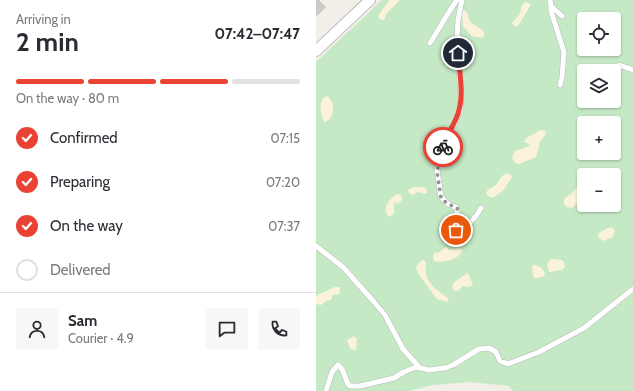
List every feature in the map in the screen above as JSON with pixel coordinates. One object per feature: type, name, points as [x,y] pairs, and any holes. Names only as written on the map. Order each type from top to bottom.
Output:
[{"type":"street","points":[[316,51],[370,0]]},
{"type":"lane","points":[[430,42],[457,0]]},
{"type":"lane","points":[[462,0],[458,20],[457,42],[461,95],[460,110],[454,125],[445,139],[437,172],[441,198],[458,210],[453,228],[456,230],[460,229],[470,222],[477,216],[481,208]]},
{"type":"lane","points":[[550,0],[551,11],[564,52],[560,85]]},
{"type":"lane","points":[[551,6],[562,16]]},
{"type":"lane","points":[[621,67],[633,70]]},
{"type":"lane","points":[[316,246],[343,267],[374,302],[385,315],[403,349],[419,367]]},
{"type":"lane","points":[[326,391],[332,372],[338,365],[342,369],[348,384],[350,386],[354,386],[367,385],[394,378],[416,367],[429,370],[445,368],[457,363],[479,349],[489,348],[496,352],[500,361],[508,364],[539,352],[584,328],[633,289]]},
{"type":"green space","points":[[382,0],[633,0],[633,391],[513,391],[509,386],[471,382],[433,385],[408,391],[316,391],[316,62]]},
{"type":"sand","points":[[389,0],[400,0],[387,13],[384,20],[381,20],[378,16]]},
{"type":"sand","points":[[526,2],[530,4],[530,6],[518,26],[515,27],[512,23],[520,14],[522,5]]},
{"type":"sand","points":[[464,10],[467,12],[470,22],[484,31],[483,38],[472,36],[463,26],[462,11]]},
{"type":"sand","points":[[327,96],[332,102],[333,110],[331,117],[325,122],[323,120],[320,106],[324,98]]},
{"type":"sand","points":[[540,130],[545,131],[546,134],[540,142],[536,157],[519,164],[515,163],[512,158],[515,151],[529,146],[529,144],[524,142],[526,138]]},
{"type":"sand","points":[[507,173],[512,177],[503,191],[492,198],[488,196],[486,193],[487,191],[496,185],[502,176]]},
{"type":"sand","points":[[415,187],[424,187],[427,190],[427,193],[425,194],[418,192],[412,195],[408,192],[409,189]]},
{"type":"sand","points":[[577,188],[577,203],[571,208],[567,207],[564,204],[564,199]]},
{"type":"sand","points":[[397,194],[401,195],[402,200],[398,204],[394,202],[394,214],[389,217],[386,211],[387,204]]},
{"type":"sand","points":[[612,227],[615,231],[613,237],[603,241],[600,239],[598,236],[599,233]]},
{"type":"sand","points":[[446,247],[449,250],[459,248],[462,250],[458,256],[451,260],[442,262],[434,261],[434,253],[440,252]]},
{"type":"sand","points":[[551,259],[562,260],[565,267],[562,270],[549,272],[547,264]]},
{"type":"sand","points":[[424,260],[426,263],[426,274],[430,283],[447,297],[449,300],[447,302],[437,299],[420,276],[416,268],[421,261]]},
{"type":"sand","points":[[533,265],[539,266],[543,270],[545,273],[543,277],[533,277]]},
{"type":"sand","points":[[468,273],[473,285],[469,287],[463,286],[458,291],[454,291],[452,287],[454,282]]},
{"type":"sand","points":[[335,287],[340,287],[340,293],[336,295],[333,294],[331,300],[326,301],[321,305],[316,304],[316,297],[318,295]]},
{"type":"sand","points":[[354,336],[357,339],[356,350],[350,348],[347,340]]},
{"type":"building","points":[[316,0],[319,0],[326,7],[316,17]]},
{"type":"way so far","points":[[443,147],[437,172],[441,198],[458,210],[453,224],[453,228],[456,230]]},
{"type":"route","points":[[443,147],[445,139],[454,125],[460,110],[461,95],[458,53]]}]
